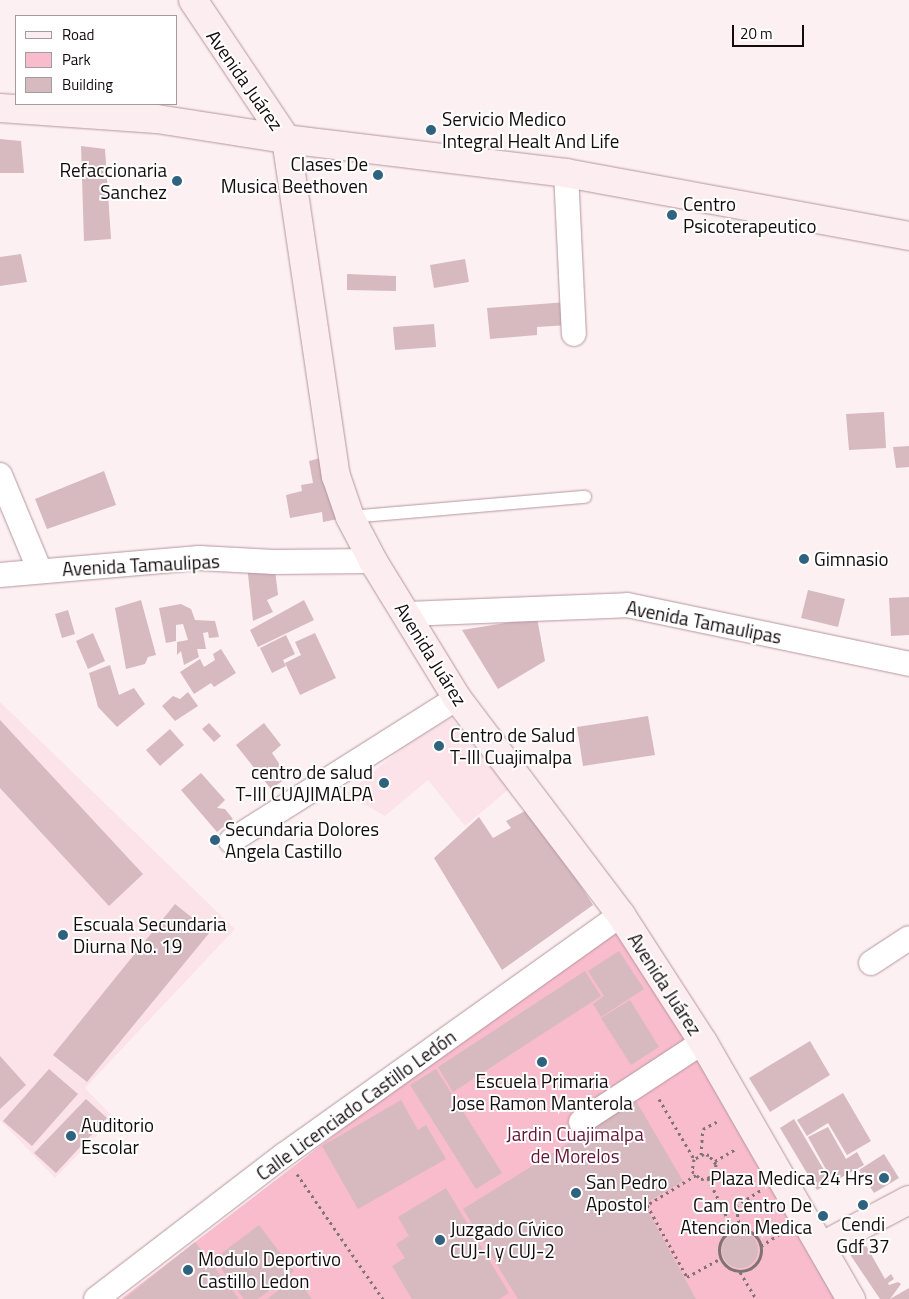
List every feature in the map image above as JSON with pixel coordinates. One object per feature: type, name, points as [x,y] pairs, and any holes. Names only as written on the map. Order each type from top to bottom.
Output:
[{"type":"street","name":"Avenida Juárez","points":[[193,0],[286,139],[336,476],[350,517],[373,561],[457,698],[621,915],[703,1042],[851,1299]]},
{"type":"street","points":[[0,108],[157,119],[286,139],[566,173],[909,236]]},
{"type":"street","points":[[566,173],[574,334]]},
{"type":"street","points":[[0,474],[40,571]]},
{"type":"street","name":"Avenida Tamaulipas","points":[[0,575],[199,558],[274,562],[373,561]]},
{"type":"street","name":"Avenida Tamaulipas","points":[[406,614],[627,605],[909,664]]},
{"type":"street","points":[[231,841],[457,698]]},
{"type":"street","name":"Calle Licenciado Castillo Ledón","points":[[96,1299],[284,1155],[621,915]]},
{"type":"street","points":[[871,963],[909,938]]},
{"type":"street","points":[[581,1122],[703,1042]]},
{"type":"street","points":[[822,1246],[909,1200]]},
{"type":"lane","points":[[350,517],[584,497]]},
{"type":"path","points":[[658,1098],[694,1159],[692,1167],[696,1175]]},
{"type":"path","points":[[701,1155],[703,1129],[741,1108]]},
{"type":"path","points":[[284,1155],[382,1299]]},
{"type":"path","points":[[694,1159],[701,1155],[709,1155],[716,1164],[715,1173],[708,1178],[696,1175],[647,1206],[688,1277],[720,1259]]},
{"type":"path","points":[[708,1178],[733,1230]]},
{"type":"path","points":[[740,1229],[736,1206],[763,1189]]},
{"type":"path","points":[[756,1299],[740,1272],[727,1268],[720,1259],[719,1244],[733,1230],[740,1229],[752,1233],[761,1246]]},
{"type":"path","points":[[740,1272],[757,1263],[761,1246],[788,1229]]},
{"type":"shaded area","points":[[0,702],[235,929],[85,1088],[114,1118],[55,1178],[0,1120]]},
{"type":"shaded area","name":"Centro de Salud T-lll Cuajimalpa","points":[[446,712],[509,789],[465,826],[428,780],[385,816],[346,794]]},
{"type":"green space","name":"Jardin Cuajimalpa de Morelos","points":[[614,920],[851,1299],[121,1299]]},
{"type":"building","points":[[0,139],[21,141],[24,173],[0,173]]},
{"type":"building","points":[[81,146],[105,149],[111,239],[84,241]]},
{"type":"building","points":[[21,254],[27,282],[0,286],[0,257]]},
{"type":"building","points":[[465,259],[469,282],[434,288],[430,265]]},
{"type":"building","points":[[347,274],[396,276],[396,291],[347,290]]},
{"type":"building","points":[[567,302],[569,325],[537,327],[537,335],[490,339],[487,308]]},
{"type":"building","points":[[434,324],[436,347],[395,350],[393,327]]},
{"type":"building","points":[[884,412],[886,448],[849,450],[846,414]]},
{"type":"building","points":[[909,446],[909,467],[896,468],[893,447]]},
{"type":"building","points":[[328,456],[338,519],[323,522],[322,512],[290,518],[286,495],[302,491],[301,485],[313,483],[309,461]]},
{"type":"building","points":[[104,471],[116,505],[47,529],[35,499]]},
{"type":"building","points":[[274,562],[278,595],[267,600],[273,612],[253,621],[247,565]]},
{"type":"building","points":[[808,590],[845,599],[838,627],[801,618]]},
{"type":"building","points":[[909,597],[909,635],[891,636],[889,598]]},
{"type":"building","points":[[141,600],[156,655],[148,657],[145,664],[126,669],[115,608]]},
{"type":"building","points":[[304,600],[314,620],[258,647],[250,630]]},
{"type":"building","points":[[181,604],[191,609],[195,620],[215,621],[219,637],[209,638],[208,632],[203,633],[206,649],[197,649],[199,657],[184,665],[181,651],[177,655],[177,642],[188,640],[183,624],[176,625],[176,641],[166,643],[159,608]]},
{"type":"building","points":[[68,610],[75,634],[62,638],[55,614]]},
{"type":"building","points":[[537,618],[545,661],[498,689],[462,630]]},
{"type":"building","points":[[93,633],[105,661],[88,669],[76,641]]},
{"type":"building","points":[[315,633],[336,678],[300,695],[285,663],[301,655],[295,642]]},
{"type":"building","points":[[286,635],[295,654],[283,660],[286,666],[272,673],[260,648]]},
{"type":"building","points":[[221,649],[236,673],[214,687],[211,683],[194,694],[180,672],[200,659],[204,667],[215,660],[213,654]]},
{"type":"building","points":[[110,665],[119,695],[134,688],[145,704],[117,727],[98,707],[89,673]]},
{"type":"building","points":[[188,692],[198,706],[175,721],[162,706],[173,696],[180,699]]},
{"type":"building","points":[[648,716],[655,755],[583,766],[577,727]]},
{"type":"building","points":[[0,720],[143,874],[109,906],[0,788]]},
{"type":"building","points":[[209,723],[221,736],[214,742],[202,729]]},
{"type":"building","points":[[264,723],[281,745],[272,753],[288,777],[271,789],[236,745]]},
{"type":"building","points":[[170,729],[184,745],[160,766],[146,750]]},
{"type":"building","points":[[201,773],[225,800],[217,808],[225,809],[233,819],[217,832],[181,790]]},
{"type":"building","points":[[531,808],[593,905],[502,970],[434,858],[479,817],[493,838],[511,828],[506,821]]},
{"type":"building","points":[[175,904],[210,932],[87,1082],[53,1055]]},
{"type":"building","points":[[619,951],[644,989],[601,1017],[593,1004],[604,996],[588,971]]},
{"type":"building","points":[[585,971],[601,996],[453,1092],[438,1067]]},
{"type":"building","points":[[630,1000],[659,1047],[631,1065],[601,1018]]},
{"type":"building","points":[[810,1041],[830,1075],[770,1112],[749,1078]]},
{"type":"building","points":[[0,1056],[26,1085],[0,1109]]},
{"type":"building","points":[[49,1069],[78,1094],[32,1146],[3,1121]]},
{"type":"building","points":[[436,1069],[502,1173],[476,1189],[410,1085]]},
{"type":"building","points":[[843,1093],[871,1141],[847,1155],[828,1123],[807,1136],[797,1120]]},
{"type":"building","name":"Auditorio Escolar","points":[[86,1099],[107,1118],[56,1173],[34,1153]]},
{"type":"building","points":[[401,1100],[418,1130],[426,1125],[446,1159],[358,1209],[322,1146]]},
{"type":"building","name":"San Pedro Apostol","points":[[636,1101],[683,1181],[644,1204],[696,1299],[518,1299],[463,1209]]},
{"type":"building","points":[[794,1119],[831,1182],[817,1190],[780,1128]]},
{"type":"building","points":[[828,1127],[846,1159],[857,1152],[864,1165],[833,1182],[808,1137]]},
{"type":"building","points":[[884,1154],[899,1178],[874,1193],[859,1170]]},
{"type":"building","name":"Juzgado Cívico CUJ-I y CUJ-2","points":[[446,1188],[509,1293],[499,1299],[412,1299],[392,1266],[405,1258],[396,1244],[409,1236],[398,1217]]},
{"type":"building","points":[[259,1225],[294,1271],[258,1299],[244,1299],[214,1259]]},
{"type":"building","points":[[740,1232],[747,1233],[753,1237],[757,1243],[757,1257],[753,1263],[747,1267],[740,1268],[733,1267],[727,1263],[723,1257],[722,1250],[723,1243],[727,1237],[733,1233]]},
{"type":"building","points":[[863,1240],[885,1279],[891,1274],[894,1279],[888,1283],[889,1285],[898,1282],[901,1284],[890,1299],[880,1299],[849,1253]]},
{"type":"building","name":"Modulo Deportivo Castillo Ledon","points":[[195,1242],[239,1299],[124,1299]]},
{"type":"building","name":"Modulo Deportivo Castillo Ledon","points":[[296,1277],[312,1299],[267,1299]]},
{"type":"building","points":[[909,1288],[909,1299],[890,1299]]},
{"type":"place","name":"Servicio Medico Integral Healt And Life","points":[[431,130]]},
{"type":"place","name":"Clases De Musica Beethoven","points":[[378,175]]},
{"type":"place","name":"Refaccionaria Sanchez","points":[[177,181]]},
{"type":"place","name":"Centro Psicoterapeutico","points":[[672,215]]},
{"type":"place","name":"Gimnasio","points":[[804,559]]},
{"type":"place","name":"Centro de Salud T-lll Cuajimalpa","points":[[439,746]]},
{"type":"place","name":"centro de salud T-III CUAJIMALPA","points":[[384,783]]},
{"type":"place","name":"Secundaria Dolores Angela Castillo","points":[[215,840]]},
{"type":"place","name":"Escuala Secundaria Diurna No. 19","points":[[63,935]]},
{"type":"place","name":"Escuela Primaria Jose Ramon Manterola","points":[[542,1062]]},
{"type":"place","name":"Auditorio Escolar","points":[[71,1136]]},
{"type":"place","name":"Plaza Medica 24 Hrs","points":[[884,1178]]},
{"type":"place","name":"San Pedro Apostol","points":[[576,1193]]},
{"type":"place","name":"Cendi Gdf 37","points":[[863,1205]]},
{"type":"place","name":"Cam Centro De Atencion Medica","points":[[823,1216]]},
{"type":"place","name":"Juzgado Cívico CUJ-I y CUJ-2","points":[[440,1240]]},
{"type":"place","name":"Modulo Deportivo Castillo Ledon","points":[[188,1270]]}]
